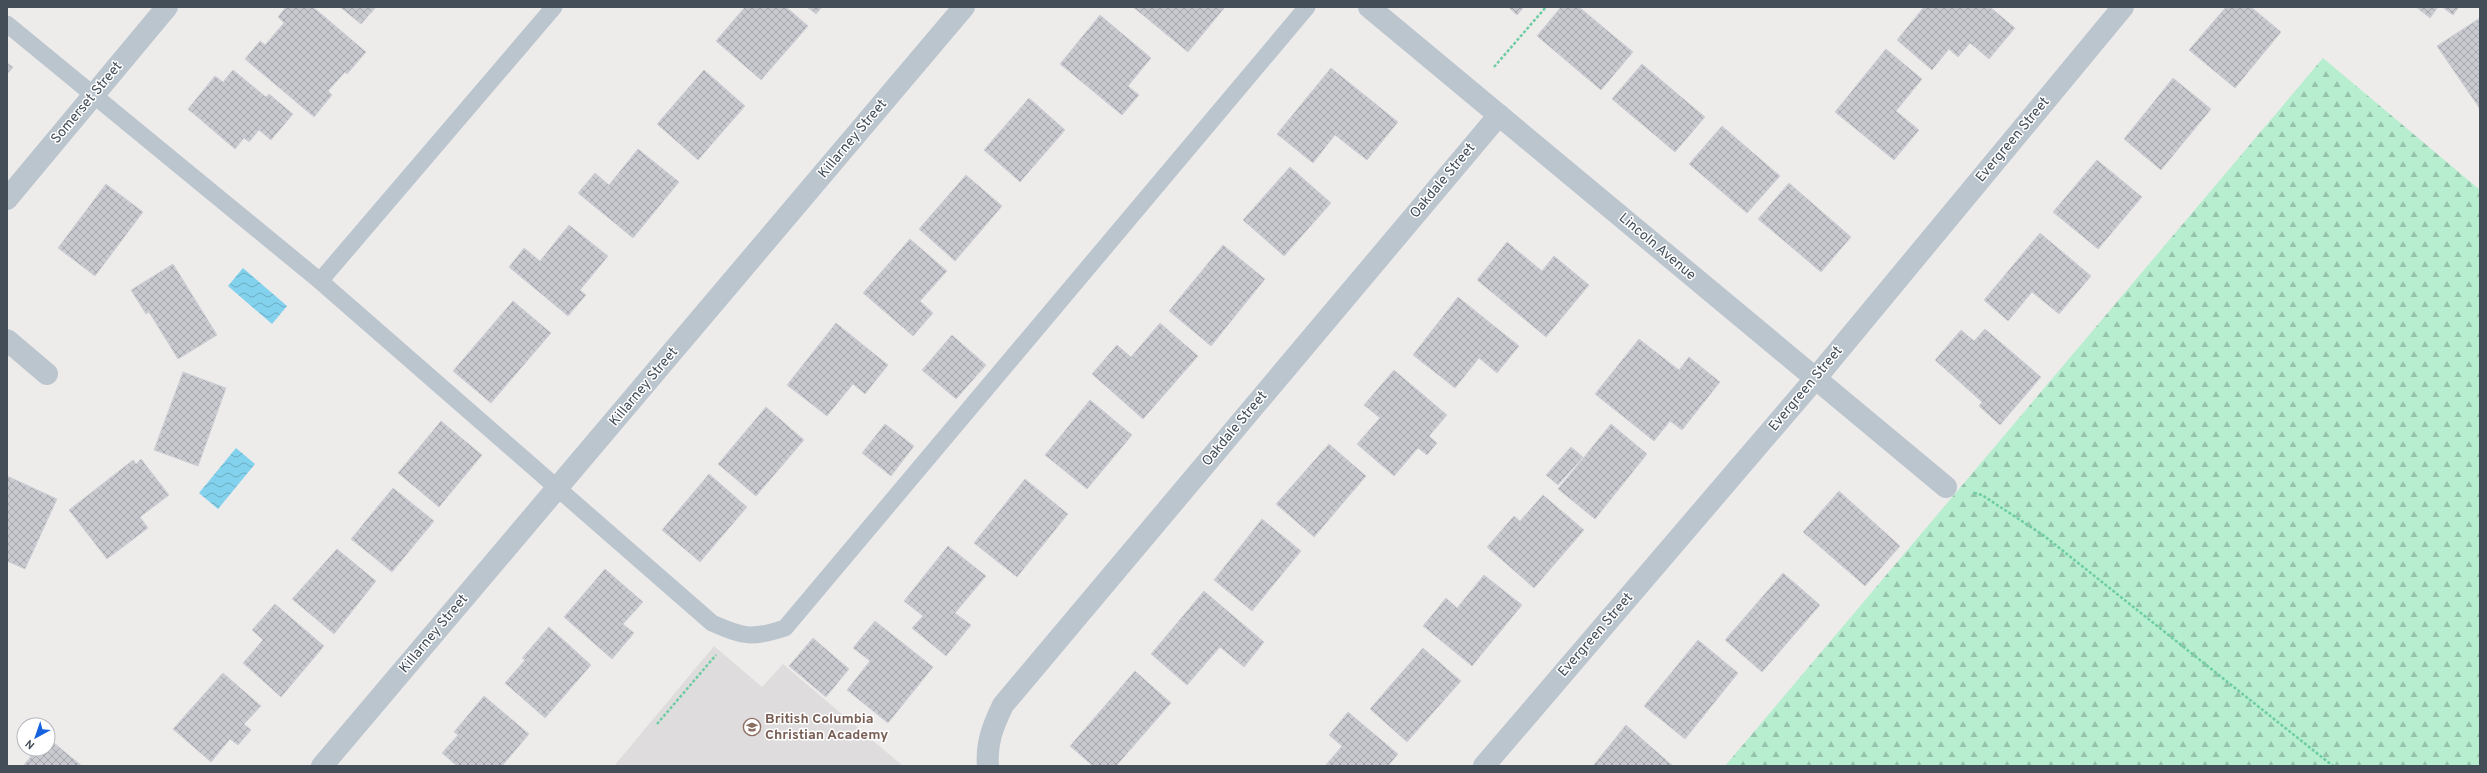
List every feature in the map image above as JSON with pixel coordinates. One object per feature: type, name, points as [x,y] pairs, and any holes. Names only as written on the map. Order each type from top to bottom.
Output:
[{"type":"street","name":"Somerset Street","points":[[7,199],[92,95],[167,7]]},
{"type":"street","name":"Killarney Street","points":[[322,766],[964,7]]},
{"type":"street","name":"Lincoln Avenue","points":[[1369,7],[1946,487]]},
{"type":"street","name":"Evergreen Street","points":[[1484,766],[1815,379],[2123,7]]},
{"type":"street","name":"Oakdale Street","points":[[987,759],[991,730],[1003,705],[1498,115]]},
{"type":"street","points":[[7,340],[47,374]]},
{"type":"lane","points":[[320,281],[554,7]]},
{"type":"lane","points":[[7,24],[320,281],[557,490],[712,622],[735,633],[760,636],[785,628],[1307,7]]},
{"type":"path","points":[[1494,67],[1546,7]]},
{"type":"path","points":[[1946,487],[1982,495],[2043,535],[2333,766]]},
{"type":"path","points":[[657,724],[735,633]]},
{"type":"shaded area","name":"British Columbia Christian Academy","points":[[714,646],[762,687],[783,664],[903,766],[614,766]]},
{"type":"green space","points":[[2323,58],[2480,190],[2480,766],[1725,766]]},
{"type":"water","points":[[243,268],[287,306],[272,324],[228,286]]},
{"type":"water","points":[[236,448],[255,464],[218,509],[199,493]]},
{"type":"building","points":[[286,7],[313,7],[366,52],[347,74],[345,72],[328,91],[332,95],[314,117],[245,59],[260,41],[265,45],[284,23],[278,17]]},
{"type":"building","points":[[340,7],[376,7],[361,24]]},
{"type":"building","points":[[745,7],[786,7],[808,26],[761,80],[716,41]]},
{"type":"building","points":[[807,7],[822,7],[816,14]]},
{"type":"building","points":[[1133,7],[1225,7],[1188,52]]},
{"type":"building","points":[[1508,7],[1524,7],[1517,15]]},
{"type":"building","points":[[1561,7],[1579,7],[1633,52],[1601,90],[1537,36]]},
{"type":"building","points":[[1924,7],[1990,7],[2015,28],[1989,59],[1970,43],[1958,57],[1949,49],[1932,70],[1897,40]]},
{"type":"building","points":[[2226,7],[2251,7],[2281,32],[2235,88],[2189,50]]},
{"type":"building","points":[[2416,7],[2438,7],[2430,18]]},
{"type":"building","points":[[2442,7],[2459,7],[2453,15]]},
{"type":"building","points":[[1100,15],[1151,58],[1128,86],[1139,95],[1122,115],[1060,64]]},
{"type":"building","points":[[2480,18],[2480,109],[2437,46]]},
{"type":"building","points":[[1886,49],[1922,79],[1896,111],[1919,130],[1894,160],[1835,112]]},
{"type":"building","points":[[7,63],[13,67],[7,74]]},
{"type":"building","points":[[1642,64],[1705,117],[1675,152],[1612,99]]},
{"type":"building","points":[[1331,68],[1398,122],[1367,160],[1335,135],[1313,163],[1277,134]]},
{"type":"building","points":[[233,70],[266,97],[269,94],[293,114],[271,140],[259,130],[249,142],[244,138],[235,149],[188,109],[215,76],[223,82]]},
{"type":"building","points":[[704,70],[745,106],[698,160],[657,124]]},
{"type":"building","points":[[2173,78],[2211,109],[2161,170],[2124,139]]},
{"type":"building","points":[[1029,98],[1065,130],[1020,182],[984,150]]},
{"type":"building","points":[[1722,126],[1780,176],[1747,213],[1689,164]]},
{"type":"building","points":[[638,149],[679,182],[633,238],[578,193],[595,173],[609,185]]},
{"type":"building","points":[[2097,160],[2142,197],[2098,249],[2053,212]]},
{"type":"building","points":[[1290,167],[1331,203],[1284,256],[1243,220]]},
{"type":"building","points":[[966,175],[1002,206],[955,261],[919,229]]},
{"type":"building","points":[[1789,183],[1851,237],[1821,272],[1758,219]]},
{"type":"building","points":[[106,184],[143,212],[95,276],[58,248]]},
{"type":"building","points":[[569,225],[608,256],[580,290],[586,295],[568,316],[509,267],[524,248],[540,261]]},
{"type":"building","points":[[2040,233],[2091,276],[2059,314],[2032,292],[2008,321],[1984,300]]},
{"type":"building","points":[[910,239],[947,271],[920,301],[933,313],[913,336],[863,293]]},
{"type":"building","points":[[1507,242],[1542,271],[1554,256],[1589,285],[1546,337],[1477,280]]},
{"type":"building","points":[[1223,245],[1265,279],[1211,346],[1169,311]]},
{"type":"building","points":[[173,264],[217,335],[178,359],[149,312],[146,314],[131,290]]},
{"type":"building","points":[[1458,297],[1519,346],[1497,373],[1479,358],[1455,388],[1413,355]]},
{"type":"building","points":[[513,301],[551,333],[491,403],[453,371]]},
{"type":"building","points":[[836,323],[888,365],[865,394],[853,384],[827,416],[787,385]]},
{"type":"building","points":[[1160,323],[1198,356],[1143,419],[1092,374],[1117,345],[1131,357]]},
{"type":"building","points":[[1985,329],[2041,377],[2000,425],[1979,406],[1982,402],[1935,360],[1961,330],[1974,341]]},
{"type":"building","points":[[952,335],[986,365],[956,399],[922,370]]},
{"type":"building","points":[[1639,339],[1679,370],[1689,357],[1720,382],[1682,430],[1670,421],[1654,441],[1595,394]]},
{"type":"building","points":[[1394,370],[1447,415],[1429,436],[1437,443],[1427,455],[1418,448],[1394,476],[1357,444],[1380,418],[1364,405]]},
{"type":"building","points":[[183,372],[226,388],[198,466],[154,450]]},
{"type":"building","points":[[1090,400],[1132,435],[1087,489],[1045,455]]},
{"type":"building","points":[[766,407],[804,440],[756,496],[718,464]]},
{"type":"building","points":[[441,421],[482,455],[439,507],[398,473]]},
{"type":"building","points":[[885,424],[914,446],[891,476],[862,453]]},
{"type":"building","points":[[1611,424],[1647,454],[1595,519],[1558,489]]},
{"type":"building","points":[[1329,444],[1366,476],[1314,537],[1276,504]]},
{"type":"building","points":[[1571,447],[1583,457],[1558,485],[1546,475]]},
{"type":"building","points":[[141,459],[169,495],[140,517],[148,528],[107,559],[69,510],[133,460],[136,464]]},
{"type":"building","points":[[709,474],[747,507],[700,562],[662,530]]},
{"type":"building","points":[[7,476],[57,499],[25,569],[7,561]]},
{"type":"building","points":[[1025,479],[1068,514],[1017,577],[974,543]]},
{"type":"building","points":[[393,488],[434,521],[392,572],[351,539]]},
{"type":"building","points":[[1839,491],[1900,546],[1865,586],[1803,532]]},
{"type":"building","points":[[1543,495],[1584,530],[1534,588],[1487,547],[1514,516],[1520,521]]},
{"type":"building","points":[[1262,519],[1301,551],[1252,611],[1214,580]]},
{"type":"building","points":[[948,546],[986,576],[955,613],[971,625],[946,656],[912,628],[923,616],[904,601]]},
{"type":"building","points":[[337,549],[376,581],[334,634],[292,599]]},
{"type":"building","points":[[605,569],[643,602],[623,624],[634,633],[612,659],[564,617]]},
{"type":"building","points":[[1783,573],[1820,605],[1762,672],[1725,640]]},
{"type":"building","points":[[1484,575],[1522,605],[1472,666],[1423,626],[1446,598],[1457,608]]},
{"type":"building","points":[[1204,591],[1264,642],[1244,667],[1220,647],[1187,685],[1151,654]]},
{"type":"building","points":[[275,604],[324,646],[281,697],[243,663],[263,640],[252,630]]},
{"type":"building","points":[[875,621],[933,667],[888,723],[847,690],[870,661],[853,648]]},
{"type":"building","points":[[549,627],[591,665],[545,718],[505,683],[525,660],[522,658]]},
{"type":"building","points":[[813,638],[849,669],[826,697],[789,666]]},
{"type":"building","points":[[1698,640],[1738,673],[1685,739],[1644,706]]},
{"type":"building","points":[[1423,648],[1461,681],[1407,742],[1370,709]]},
{"type":"building","points":[[1135,671],[1171,703],[1116,766],[1093,766],[1070,746]]},
{"type":"building","points":[[223,673],[261,706],[244,724],[251,730],[238,745],[230,739],[211,762],[173,729]]},
{"type":"building","points":[[484,696],[529,734],[502,766],[457,766],[442,753],[458,735],[454,732]]},
{"type":"building","points":[[1348,712],[1398,754],[1388,766],[1325,766],[1342,746],[1329,735]]},
{"type":"building","points":[[1626,725],[1673,766],[1593,766]]},
{"type":"building","points":[[56,745],[82,766],[23,766],[30,757],[56,757]]},
{"type":"place","name":"British Columbia Christian Academy","points":[[752,727]]}]
